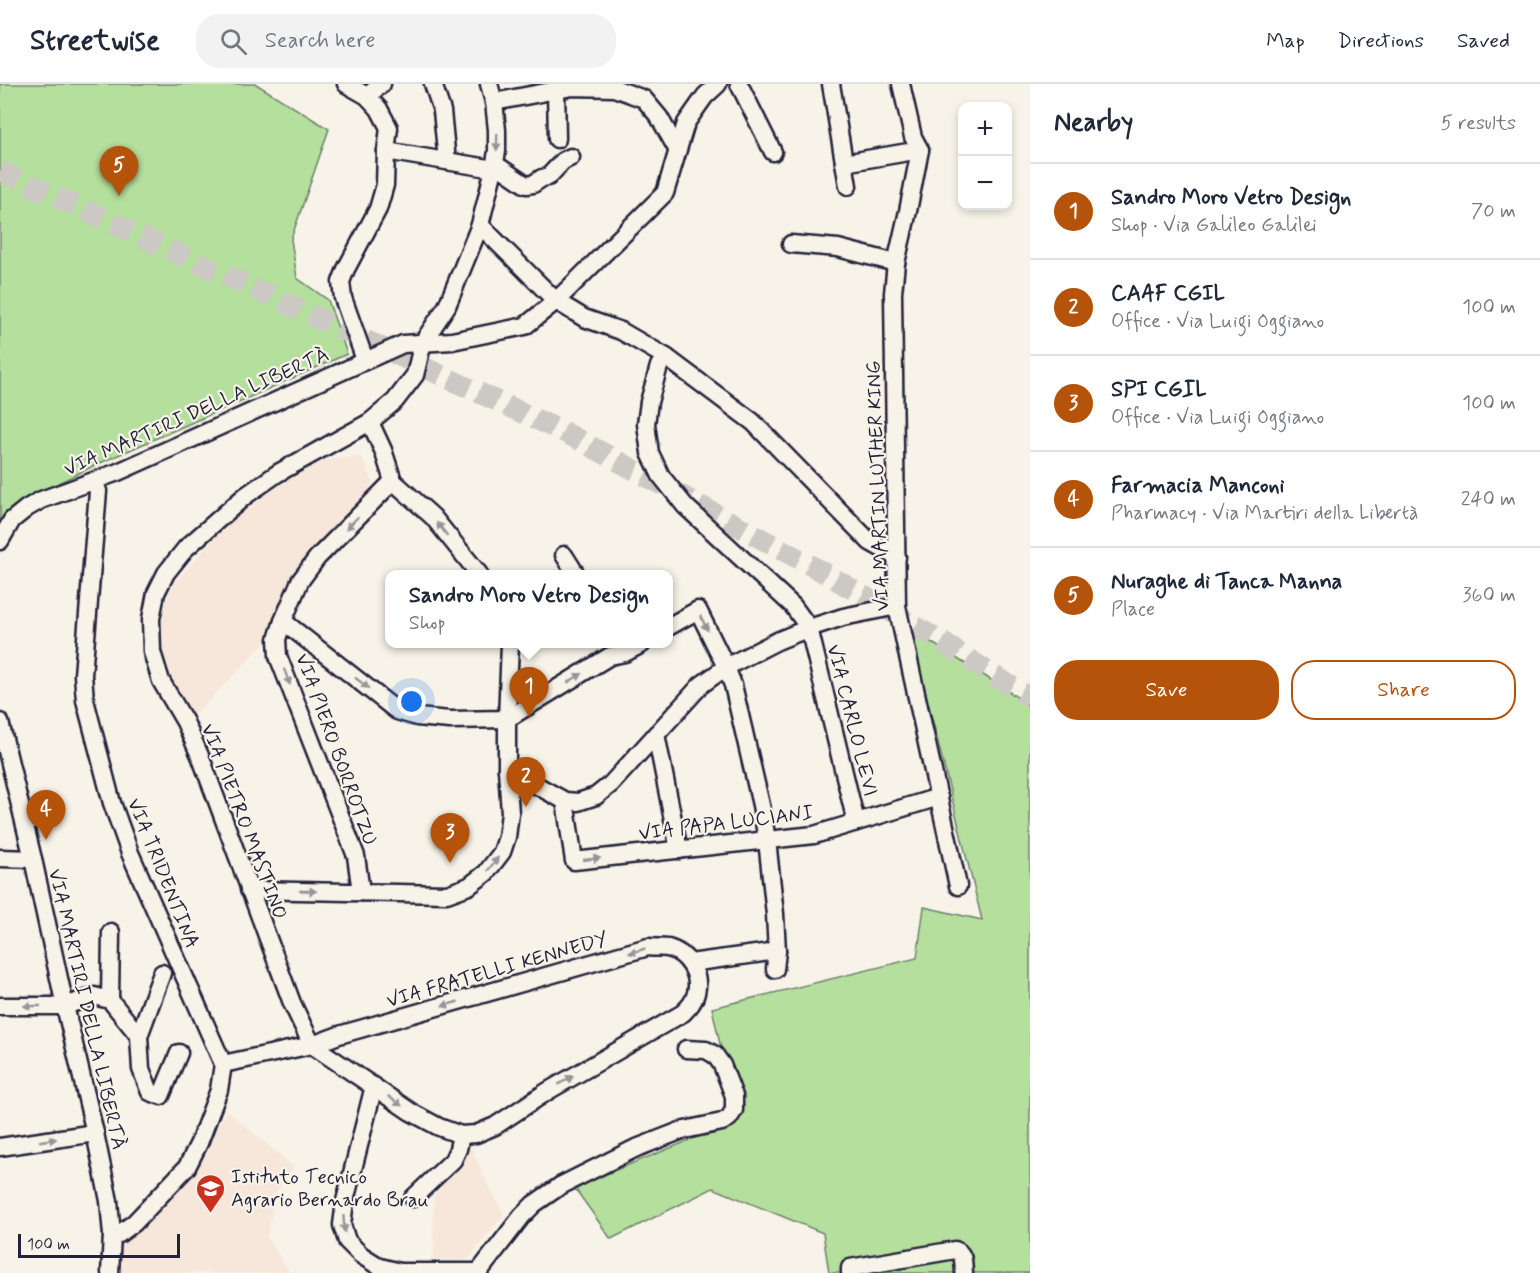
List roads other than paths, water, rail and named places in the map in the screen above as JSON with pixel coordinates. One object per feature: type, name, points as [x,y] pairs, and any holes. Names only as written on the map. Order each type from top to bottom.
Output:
[{"type":"street","points":[[346,84],[367,96],[379,109],[389,128],[385,185],[378,209],[341,282],[343,298],[365,360]]},
{"type":"street","points":[[367,96],[382,84]]},
{"type":"street","points":[[433,84],[442,111],[447,162]]},
{"type":"street","points":[[423,342],[447,306],[480,225],[497,151],[494,102],[489,84]]},
{"type":"street","name":"VIA MARTIRI DELLA LIBERTÀ","points":[[0,541],[12,520],[41,500],[118,472],[403,344],[452,340],[525,326],[556,301],[665,193],[686,123],[705,96],[718,84]]},
{"type":"street","points":[[739,84],[773,152]]},
{"type":"street","points":[[831,84],[848,186]]},
{"type":"street","points":[[844,163],[920,150],[913,137],[901,84]]},
{"type":"street","points":[[494,102],[572,87],[614,88],[644,99],[659,117],[678,149]]},
{"type":"street","points":[[556,90],[557,139]]},
{"type":"street","name":"VIA MARTIN LUTHER KING","points":[[920,150],[896,263],[893,293],[897,606],[958,886]]},
{"type":"street","points":[[386,152],[494,169],[501,168],[526,185],[548,177],[563,161],[571,157]]},
{"type":"street","points":[[480,225],[556,301],[584,318],[621,331],[666,357],[753,423],[870,542],[897,557]]},
{"type":"street","points":[[790,244],[838,248],[896,263]]},
{"type":"street","name":"VIA PIETRO MASTINO","points":[[312,1045],[292,1003],[201,758],[185,722],[161,681],[152,652],[151,619],[156,593],[166,573],[186,548],[245,496],[278,473],[370,422],[395,402],[415,375],[423,342]]},
{"type":"street","points":[[666,357],[659,366],[649,402],[646,424],[650,453],[661,476],[685,506],[793,606],[809,628]]},
{"type":"street","points":[[370,422],[383,450],[393,481],[433,517],[476,570]]},
{"type":"street","name":"VIA TRIDENTINA","points":[[94,481],[98,492],[83,675],[85,700],[112,803],[130,853],[223,1064]]},
{"type":"street","name":"VIA PIERO BORROTZU","points":[[361,892],[356,856],[278,656],[277,639],[300,581],[318,558],[393,481]]},
{"type":"street","points":[[564,555],[573,570]]},
{"type":"street","points":[[507,769],[565,801],[578,802],[596,796],[611,784],[701,685],[726,667],[777,641],[809,628],[843,617],[897,606]]},
{"type":"street","points":[[673,625],[698,610],[734,685],[767,840],[776,914],[775,969]]},
{"type":"street","points":[[283,621],[397,711],[417,717],[450,720],[507,719],[622,648]]},
{"type":"street","name":"VIA CARLO LEVI","points":[[809,628],[856,822]]},
{"type":"street","points":[[249,890],[447,894],[469,886],[486,873],[502,852],[507,837],[510,813],[507,769],[510,648]]},
{"type":"street","name":"VIA MARTIRI DELLA LIBERTÀ","points":[[0,722],[109,1201],[112,1235],[110,1273]]},
{"type":"street","points":[[656,734],[679,850]]},
{"type":"street","name":"VIA PAPA LUCIANI","points":[[565,801],[574,861],[814,835],[939,798]]},
{"type":"street","points":[[0,858],[33,859]]},
{"type":"street","points":[[110,1000],[111,932]]},
{"type":"street","name":"VIA FRATELLI KENNEDY","points":[[223,1064],[312,1045],[339,1035],[648,948],[667,948],[680,954],[690,963]]},
{"type":"street","points":[[312,1045],[439,1127],[461,1135],[476,1134],[495,1126],[548,1091],[683,1013],[692,1004],[696,993],[697,982],[690,963],[777,951]]},
{"type":"street","points":[[162,973],[139,1036],[141,1069],[150,1092],[161,1096],[179,1053]]},
{"type":"street","points":[[0,1006],[65,1006],[94,996],[110,1000],[139,1036]]},
{"type":"street","points":[[374,1086],[345,1201],[342,1225],[347,1241],[362,1256],[380,1267],[400,1272],[478,1272],[534,1203],[560,1186],[634,1149],[680,1131],[722,1122],[729,1118],[734,1110],[734,1096],[716,1054],[706,1050],[686,1049]]},
{"type":"street","points":[[112,1235],[119,1234],[134,1223],[187,1167],[199,1143],[219,1090],[223,1064]]},
{"type":"street","points":[[0,1147],[95,1133]]},
{"type":"street","points":[[413,1198],[453,1160],[461,1135]]},
{"type":"street","points":[[850,1273],[850,1268],[955,1250],[963,1256],[964,1273]]},
{"type":"tunnel","points":[[0,171],[566,433],[823,572],[937,639],[1030,698]]},
{"type":"place","name":"Nuraghe di Tanca Manna","points":[[119,196]]},
{"type":"place","name":"Sandro Moro Vetro Design","points":[[529,717]]},
{"type":"place","name":"CAAF CGIL","points":[[526,807]]},
{"type":"place","name":"Farmacia Manconi","points":[[46,840]]},
{"type":"place","name":"SPI CGIL","points":[[450,863]]},
{"type":"place","name":"Istituto Tecnico Agrario Bernardo Brau","points":[[210,1214]]}]
